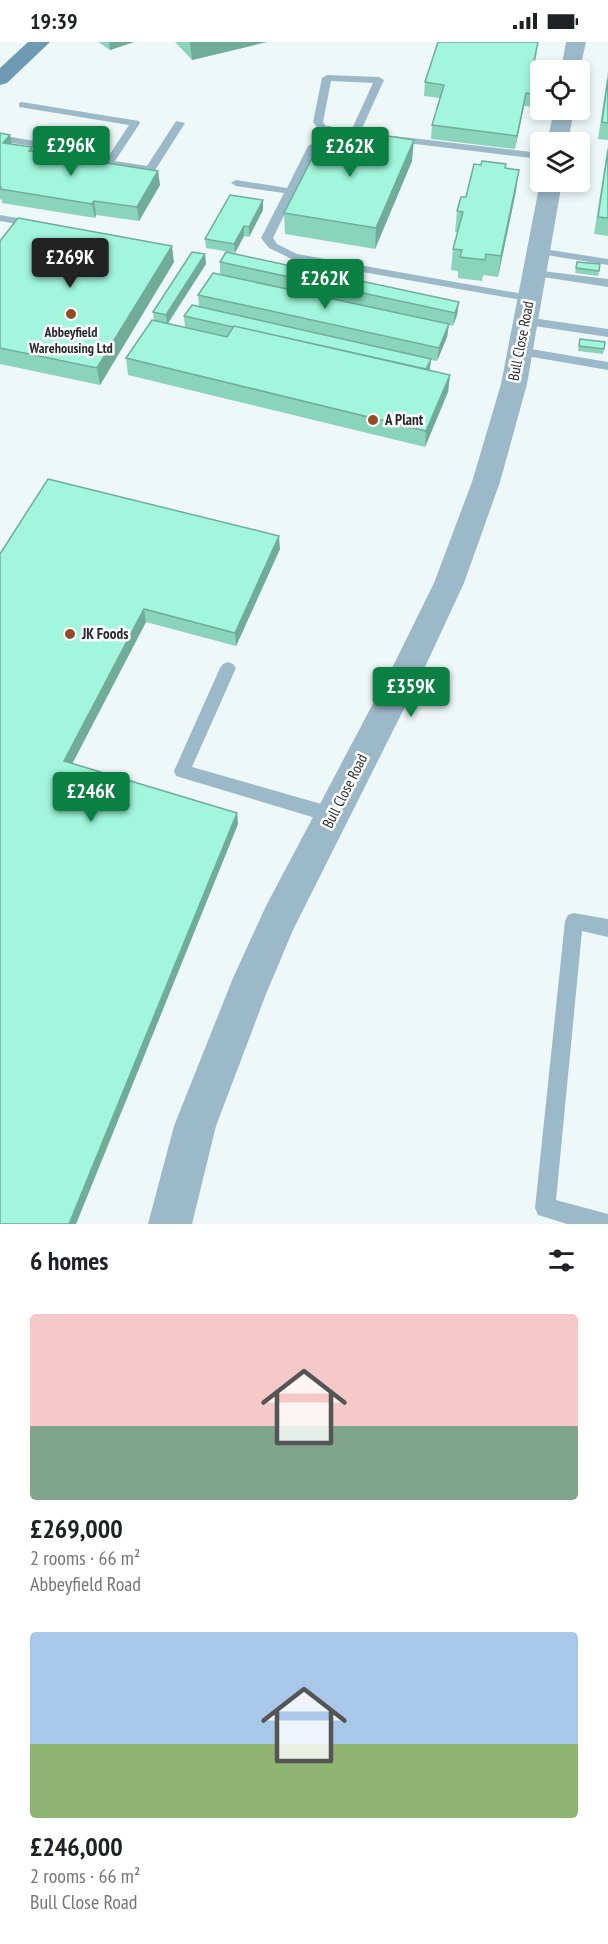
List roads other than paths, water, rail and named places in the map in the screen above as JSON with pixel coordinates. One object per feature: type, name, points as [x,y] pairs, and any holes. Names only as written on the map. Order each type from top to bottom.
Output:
[{"type":"street","points":[[0,79],[40,42]]},
{"type":"street","points":[[573,60],[576,42]]},
{"type":"street","name":"Bull Close Road","points":[[170,1224],[195,1126],[247,992],[279,919],[409,667],[449,583],[486,482],[514,384],[548,192]]},
{"type":"lane","points":[[327,78],[379,80],[361,134],[323,128],[318,122],[327,78]]},
{"type":"lane","points":[[22,105],[135,123],[109,163]]},
{"type":"lane","points":[[0,138],[52,147],[61,156],[150,170],[180,123]]},
{"type":"lane","points":[[387,138],[530,155]]},
{"type":"lane","points":[[313,146],[267,238],[273,246],[284,253],[294,257],[529,299],[608,333]]},
{"type":"lane","points":[[236,183],[289,191]]},
{"type":"lane","points":[[0,218],[46,226]]},
{"type":"lane","points":[[529,299],[608,262]]},
{"type":"lane","points":[[529,299],[608,283]]},
{"type":"lane","points":[[529,299],[608,366]]},
{"type":"lane","points":[[228,668],[182,771],[332,815]]},
{"type":"lane","points":[[608,928],[574,921],[545,1208],[608,1224]]},
{"type":"place","name":"Abbeyfield Warehousing Ltd","points":[[71,314]]},
{"type":"place","name":"A Plant","points":[[373,420]]},
{"type":"place","name":"JK Foods","points":[[70,634]]}]
